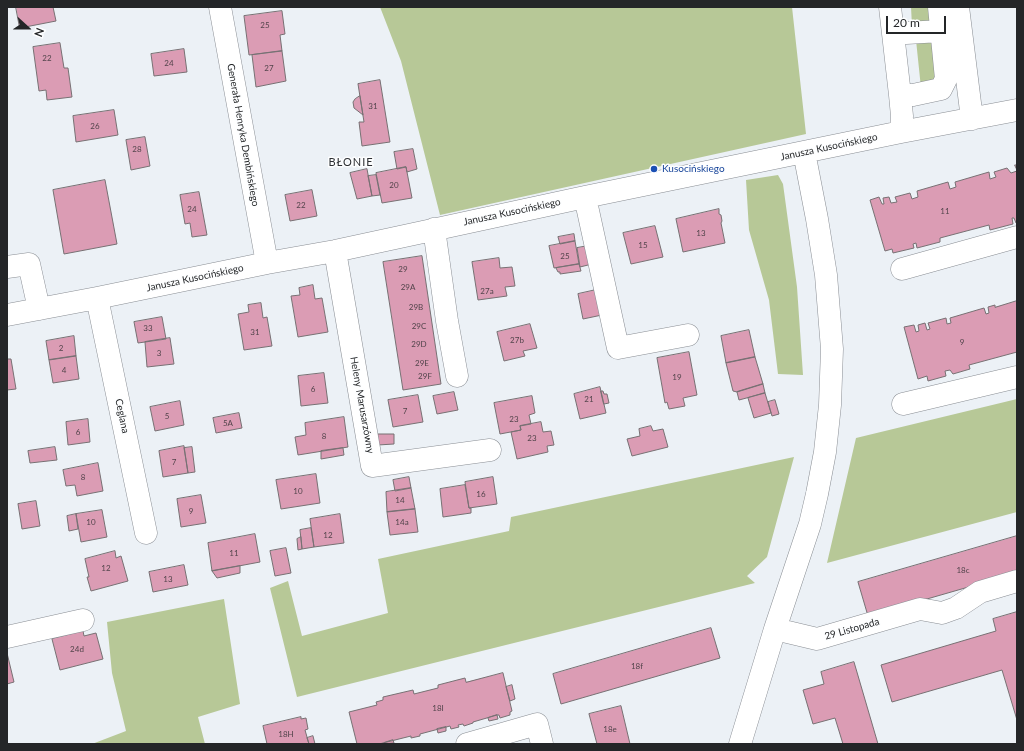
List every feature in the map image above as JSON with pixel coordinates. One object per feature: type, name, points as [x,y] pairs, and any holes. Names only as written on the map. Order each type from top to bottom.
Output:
[{"type":"street","name":"Generała Henryka Dembińskiego","points":[[220,7],[267,263]]},
{"type":"street","points":[[890,7],[907,95]]},
{"type":"street","points":[[901,132],[902,116],[907,95],[906,33],[903,7]]},
{"type":"street","points":[[907,95],[940,89],[946,79],[938,7]]},
{"type":"street","points":[[958,7],[972,118]]},
{"type":"street","points":[[906,33],[941,31]]},
{"type":"street","name":"Janusza Kusocińskiego","points":[[7,314],[97,298],[267,263],[335,251],[585,197],[901,132],[1017,110]]},
{"type":"street","points":[[740,744],[775,629],[810,524],[825,452],[830,405],[832,350],[826,275],[804,152]]},
{"type":"street","points":[[585,197],[618,348],[688,335]]},
{"type":"street","points":[[434,229],[456,376]]},
{"type":"street","points":[[902,269],[1017,237]]},
{"type":"street","name":"Heleny Marusarzówny","points":[[335,251],[372,466],[490,450]]},
{"type":"street","points":[[7,268],[29,264],[39,309]]},
{"type":"street","name":"Ceglana","points":[[97,298],[146,533]]},
{"type":"street","points":[[903,404],[1017,377]]},
{"type":"street","name":"29 Listopada","points":[[775,629],[817,639],[920,609],[942,613],[956,608],[980,592],[1017,581]]},
{"type":"street","points":[[7,637],[83,620]]},
{"type":"street","points":[[467,744],[537,724],[542,744]]},
{"type":"green space","points":[[380,7],[792,7],[806,134],[440,215],[401,61]]},
{"type":"green space","points":[[911,7],[935,7],[936,19],[912,26]]},
{"type":"green space","points":[[935,37],[942,68],[930,85],[921,88],[916,40]]},
{"type":"green space","points":[[778,175],[783,184],[797,287],[803,375],[778,374],[769,300],[749,230],[746,180]]},
{"type":"green space","points":[[1017,399],[1017,512],[827,563],[856,438]]},
{"type":"green space","points":[[794,457],[767,557],[747,576],[755,583],[297,697],[270,588],[288,581],[302,636],[388,613],[378,559],[509,531],[511,517]]},
{"type":"green space","points":[[224,599],[240,704],[198,717],[205,744],[92,744],[126,731],[112,673],[107,622]]},
{"type":"building","points":[[16,7],[53,7],[56,21],[20,28]]},
{"type":"building","points":[[282,11],[285,34],[280,35],[282,51],[249,55],[244,16]]},
{"type":"building","points":[[60,43],[64,68],[68,68],[72,97],[47,100],[46,90],[39,91],[33,47]]},
{"type":"building","points":[[184,49],[187,72],[154,76],[151,54]]},
{"type":"building","points":[[282,51],[286,81],[256,87],[252,55]]},
{"type":"building","points":[[380,80],[390,142],[362,146],[359,122],[364,122],[358,84]]},
{"type":"building","points":[[360,96],[363,115],[354,108],[353,102]]},
{"type":"building","points":[[114,110],[118,135],[76,142],[73,116]]},
{"type":"building","points":[[145,137],[150,166],[131,170],[126,140]]},
{"type":"building","points":[[413,149],[417,169],[407,172],[406,167],[397,169],[394,152]]},
{"type":"building","points":[[406,167],[412,198],[382,203],[376,173]]},
{"type":"building","points":[[1007,168],[1011,173],[1017,171],[1016,223],[1014,218],[1012,218],[1013,224],[990,230],[989,225],[940,238],[940,242],[917,248],[916,243],[913,244],[914,248],[893,253],[892,249],[885,251],[870,200],[879,197],[882,204],[884,204],[883,198],[889,197],[891,203],[897,202],[895,197],[910,193],[912,199],[918,197],[917,191],[948,182],[950,189],[956,187],[955,182],[989,172],[990,179],[996,177],[994,172]]},
{"type":"building","points":[[367,169],[372,196],[357,199],[350,173]]},
{"type":"building","points":[[376,175],[380,195],[372,196],[368,176]]},
{"type":"building","points":[[105,180],[117,244],[64,254],[53,190]]},
{"type":"building","points":[[312,190],[317,216],[290,221],[285,195]]},
{"type":"building","points":[[199,192],[207,235],[192,237],[190,223],[185,224],[180,195]]},
{"type":"building","points":[[719,209],[725,243],[683,252],[676,219]]},
{"type":"building","points":[[655,226],[663,257],[631,264],[623,233]]},
{"type":"building","points":[[574,234],[575,241],[560,244],[558,237]]},
{"type":"building","points":[[575,241],[579,264],[554,268],[549,246]]},
{"type":"building","points":[[588,246],[592,264],[580,267],[577,248]]},
{"type":"building","points":[[422,256],[441,384],[403,390],[383,262]]},
{"type":"building","points":[[499,258],[500,268],[512,267],[515,286],[505,287],[507,296],[478,300],[472,262]]},
{"type":"building","points":[[579,264],[581,271],[560,274],[556,268]]},
{"type":"building","points":[[313,285],[315,299],[322,298],[328,332],[298,337],[291,296],[300,295],[299,288]]},
{"type":"building","points":[[596,290],[602,315],[583,319],[578,294]]},
{"type":"building","points":[[1017,301],[1017,352],[969,365],[970,369],[953,374],[950,370],[945,371],[946,376],[928,381],[927,376],[918,379],[904,327],[914,325],[916,332],[919,331],[918,325],[925,323],[927,330],[930,329],[928,323],[946,318],[947,324],[951,323],[950,318],[984,308],[986,314],[989,313],[988,307],[995,305],[995,307]]},
{"type":"building","points":[[261,303],[263,318],[267,317],[272,346],[244,350],[238,314],[249,312],[248,305]]},
{"type":"building","points":[[162,317],[166,339],[138,343],[134,322]]},
{"type":"building","points":[[530,324],[537,348],[523,351],[525,356],[504,361],[497,332]]},
{"type":"building","points":[[749,330],[755,357],[726,363],[721,336]]},
{"type":"building","points":[[74,336],[76,356],[49,360],[46,341]]},
{"type":"building","points":[[170,338],[174,364],[147,367],[145,342]]},
{"type":"building","points":[[689,352],[697,395],[683,398],[685,406],[669,409],[667,402],[665,403],[657,358]]},
{"type":"building","points":[[76,356],[79,379],[53,383],[49,360]]},
{"type":"building","points":[[755,357],[763,384],[737,392],[733,391],[726,363]]},
{"type":"building","points":[[7,359],[11,359],[16,389],[7,390]]},
{"type":"building","points":[[324,373],[328,403],[301,406],[298,376]]},
{"type":"building","points":[[763,384],[765,393],[739,400],[737,392]]},
{"type":"building","points":[[600,387],[606,413],[580,419],[574,394]]},
{"type":"building","points":[[601,391],[603,391],[604,394],[607,394],[609,403],[604,404]]},
{"type":"building","points":[[454,392],[458,410],[437,414],[433,396]]},
{"type":"building","points":[[765,393],[771,413],[754,418],[748,398]]},
{"type":"building","points":[[418,395],[423,422],[393,427],[388,400]]},
{"type":"building","points":[[532,396],[535,413],[529,415],[531,424],[520,426],[521,430],[500,434],[494,403]]},
{"type":"building","points":[[775,400],[779,414],[772,416],[768,402]]},
{"type":"building","points":[[180,401],[184,425],[155,431],[150,407]]},
{"type":"building","points":[[239,413],[242,428],[216,433],[213,418]]},
{"type":"building","points":[[344,417],[348,447],[298,455],[295,437],[306,435],[305,423]]},
{"type":"building","points":[[88,419],[90,442],[68,445],[66,422]]},
{"type":"building","points":[[541,422],[543,432],[551,431],[554,445],[547,446],[548,452],[517,459],[511,432],[521,430],[520,426]]},
{"type":"building","points":[[651,426],[653,431],[663,429],[668,447],[632,456],[627,439],[640,436],[639,429]]},
{"type":"building","points":[[378,434],[394,434],[394,444],[378,445]]},
{"type":"building","points":[[184,446],[188,473],[163,477],[159,451]]},
{"type":"building","points":[[55,447],[57,460],[30,463],[28,451]]},
{"type":"building","points":[[192,447],[195,472],[188,473],[184,448]]},
{"type":"building","points":[[343,448],[344,455],[321,459],[321,451]]},
{"type":"building","points":[[98,463],[103,491],[77,496],[75,485],[66,486],[63,470]]},
{"type":"building","points":[[316,474],[320,503],[281,509],[276,480]]},
{"type":"building","points":[[409,477],[411,488],[395,491],[393,480]]},
{"type":"building","points":[[493,477],[497,504],[469,508],[465,482]]},
{"type":"building","points":[[465,485],[471,513],[443,517],[440,489]]},
{"type":"building","points":[[411,488],[415,509],[387,512],[386,492]]},
{"type":"building","points":[[201,495],[206,523],[181,527],[177,499]]},
{"type":"building","points":[[36,501],[40,526],[22,529],[18,504]]},
{"type":"building","points":[[415,509],[418,532],[390,535],[387,512]]},
{"type":"building","points":[[102,510],[107,537],[81,542],[76,514]]},
{"type":"building","points":[[76,514],[78,529],[69,531],[67,516]]},
{"type":"building","points":[[340,514],[344,543],[314,547],[310,519]]},
{"type":"building","points":[[311,528],[314,547],[302,549],[300,530]]},
{"type":"building","points":[[255,534],[260,562],[212,571],[208,543]]},
{"type":"building","points":[[1017,536],[1017,573],[868,616],[858,582]]},
{"type":"building","points":[[301,537],[302,549],[298,550],[297,539]]},
{"type":"building","points":[[286,548],[291,573],[275,576],[270,551]]},
{"type":"building","points":[[115,551],[116,558],[121,556],[128,581],[91,591],[87,577],[89,577],[85,559]]},
{"type":"building","points":[[184,565],[188,585],[153,592],[149,572]]},
{"type":"building","points":[[240,566],[240,573],[217,578],[212,571]]},
{"type":"building","points":[[1017,612],[1017,720],[1002,670],[892,702],[881,665],[996,631],[993,619]]},
{"type":"building","points":[[711,628],[720,658],[561,704],[553,674]]},
{"type":"building","points":[[83,631],[84,636],[96,633],[103,659],[60,670],[52,639]]},
{"type":"building","points":[[7,653],[14,682],[7,684]]},
{"type":"building","points":[[854,662],[878,744],[843,744],[835,718],[813,724],[803,690],[824,684],[821,672]]},
{"type":"building","points":[[503,673],[512,711],[510,712],[510,715],[500,718],[499,715],[497,715],[464,726],[463,724],[458,725],[459,727],[451,729],[450,726],[411,738],[411,736],[379,744],[357,744],[349,712],[377,705],[376,702],[383,700],[383,697],[413,690],[414,694],[438,688],[438,685],[465,678],[466,682]]},
{"type":"building","points":[[512,685],[515,699],[510,701],[506,687]]},
{"type":"building","points":[[621,706],[630,744],[597,744],[589,714]]},
{"type":"building","points":[[497,715],[498,719],[489,721],[488,718]]},
{"type":"building","points":[[301,717],[301,719],[306,718],[308,729],[305,730],[309,744],[267,744],[263,726]]},
{"type":"building","points":[[446,727],[446,731],[438,733],[437,729]]},
{"type":"building","points":[[313,736],[315,744],[309,744],[307,738]]},
{"type":"building","points":[[393,740],[394,743],[384,744],[384,743]]},
{"type":"place","name":"Kusocińskiego","points":[[654,169]]},
{"type":"district","name":"BŁONIE","points":[[351,162]]}]
